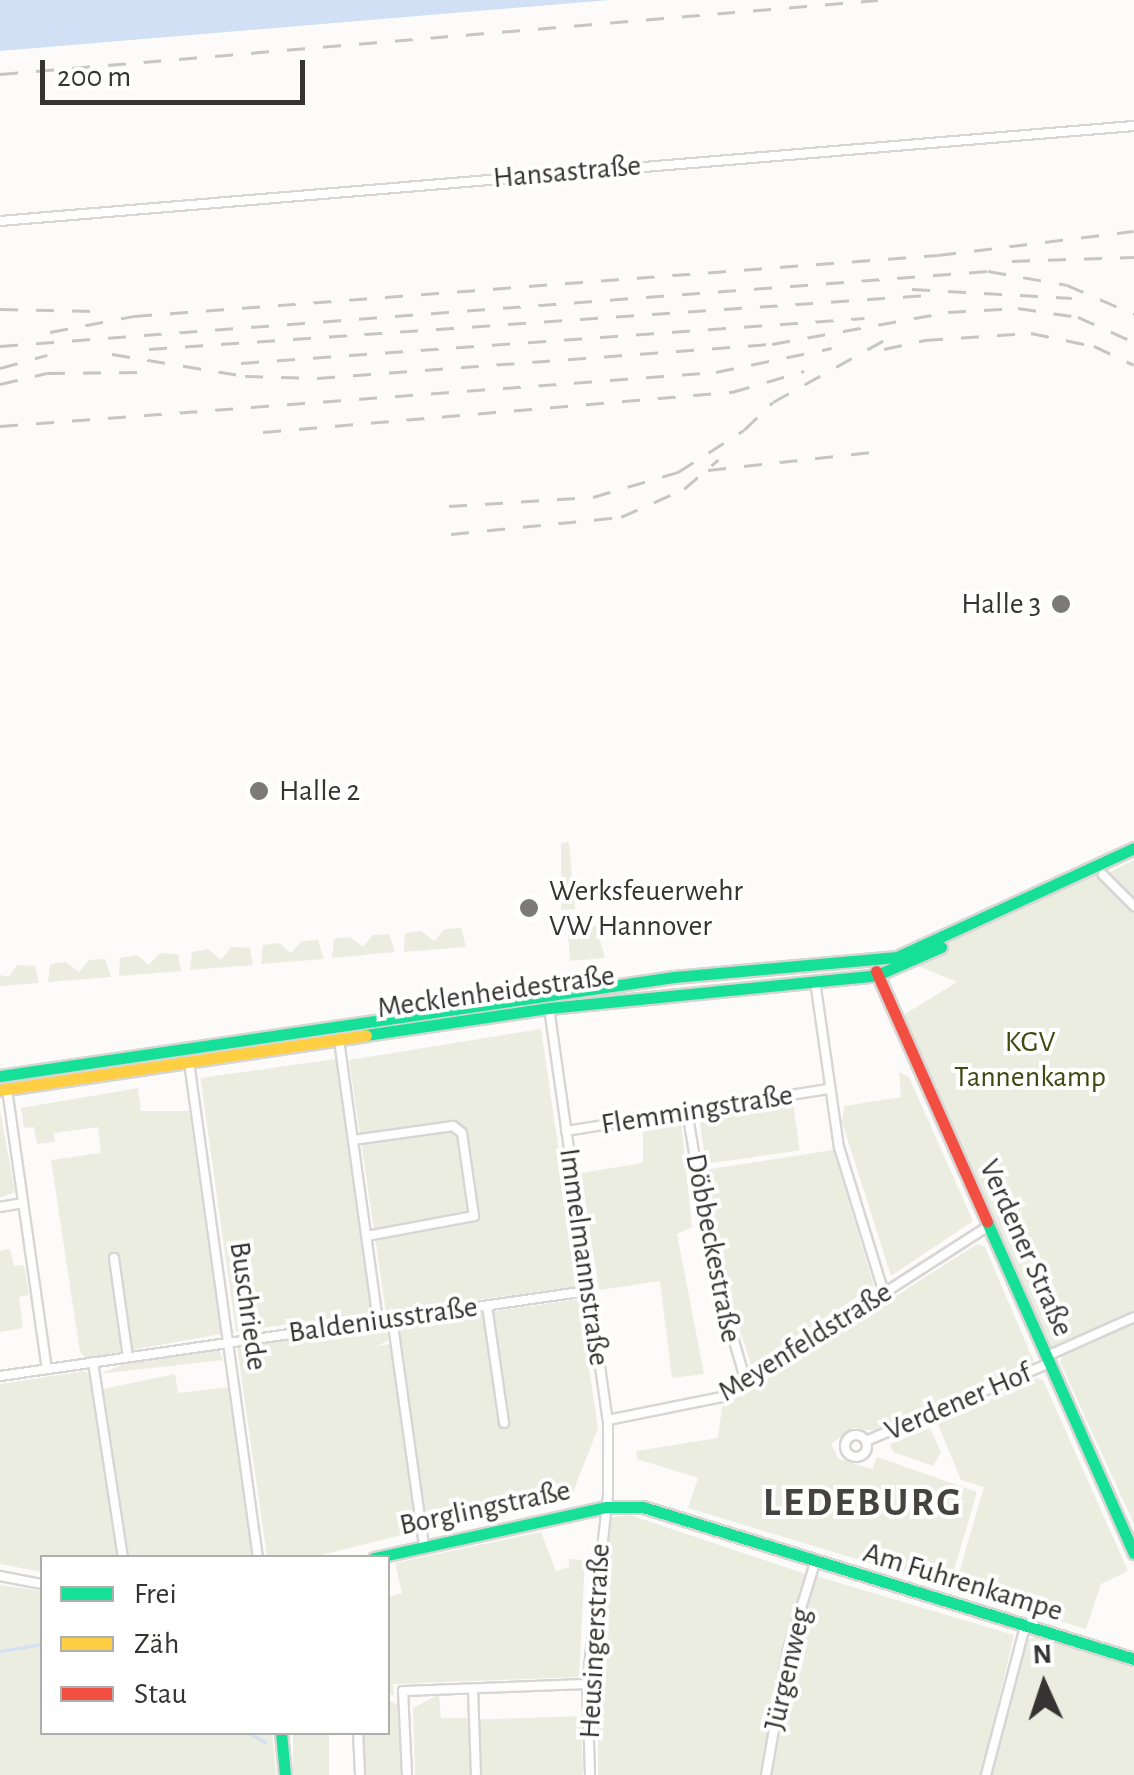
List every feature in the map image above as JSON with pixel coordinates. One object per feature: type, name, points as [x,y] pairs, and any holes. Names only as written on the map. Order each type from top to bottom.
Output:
[{"type":"main road","name":"Mecklenheidestraße","points":[[0,1076],[674,977],[914,964],[988,918],[1134,848]]},
{"type":"main road","name":"Mecklenheidestraße","points":[[4,1089],[549,1008],[815,980],[876,968]]},
{"type":"main road","name":"Verdener Straße","points":[[876,968],[1134,1553]]},
{"type":"main road","points":[[658,994],[674,977]]},
{"type":"main road","points":[[537,997],[549,1008]]},
{"type":"main road","name":"Borglingstraße","points":[[386,1555],[606,1506]]},
{"type":"main road","name":"Am Fuhrenkampe","points":[[606,1506],[643,1507],[814,1563],[1132,1658]]},
{"type":"main road","points":[[1132,1658],[1134,1643]]},
{"type":"main road","points":[[282,1735],[285,1775]]},
{"type":"street","name":"Hansastraße","points":[[0,221],[1134,126]]},
{"type":"street","points":[[1102,875],[1134,906]]},
{"type":"street","points":[[815,980],[839,1147],[884,1293]]},
{"type":"street","name":"Immelmannstraße","points":[[549,1008],[608,1420],[606,1506]]},
{"type":"street","points":[[338,1040],[378,1320]]},
{"type":"street","name":"Buschriede","points":[[188,1062],[258,1555]]},
{"type":"street","points":[[4,1089],[47,1368]]},
{"type":"street","name":"Flemmingstraße","points":[[566,1131],[829,1090]]},
{"type":"street","name":"Döbbeckestraße","points":[[688,1111],[714,1276],[746,1382]]},
{"type":"street","points":[[353,1140],[453,1126],[462,1133],[474,1216],[468,1221],[366,1236]]},
{"type":"street","points":[[0,1207],[23,1204]]},
{"type":"street","name":"Meyenfeldstraße","points":[[608,1420],[709,1403],[988,1226]]},
{"type":"street","points":[[114,1258],[128,1357]]},
{"type":"street","name":"Baldeniusstraße","points":[[0,1376],[588,1291]]},
{"type":"street","points":[[487,1306],[504,1422]]},
{"type":"street","name":"Verdener Hof","points":[[866,1441],[1134,1317]]},
{"type":"street","points":[[392,1318],[424,1546]]},
{"type":"street","points":[[93,1362],[123,1555]]},
{"type":"street","name":"Heusingerstraße","points":[[590,1775],[588,1684],[606,1506]]},
{"type":"street","name":"Jürgenweg","points":[[766,1775],[788,1650],[814,1563]]},
{"type":"street","points":[[0,1576],[40,1584]]},
{"type":"street","points":[[986,1775],[1025,1626]]},
{"type":"street","points":[[407,1775],[403,1691],[588,1684]]},
{"type":"street","points":[[472,1688],[476,1775]]},
{"type":"street","points":[[358,1735],[360,1775]]},
{"type":"green space","points":[[569,842],[575,909],[561,910],[561,843]]},
{"type":"green space","points":[[1134,860],[1134,900],[1108,873]]},
{"type":"green space","name":"KGV Tannenkamp","points":[[1098,865],[1107,883],[1134,906],[1134,1317],[1047,1356],[897,1019],[957,982],[914,964],[988,918]]},
{"type":"green space","points":[[579,918],[584,927],[596,926],[605,958],[570,961],[567,919]]},
{"type":"green space","points":[[461,928],[466,947],[404,952],[405,933],[421,931],[434,941],[445,929]]},
{"type":"green space","points":[[389,934],[395,952],[332,958],[334,939],[350,937],[363,947],[373,935]]},
{"type":"green space","points":[[318,940],[324,959],[261,964],[263,945],[279,943],[291,953],[302,941]]},
{"type":"green space","points":[[231,947],[250,948],[253,965],[190,970],[192,952],[208,949],[221,960]]},
{"type":"green space","points":[[160,953],[178,954],[181,971],[119,976],[120,958],[137,955],[149,965]]},
{"type":"green space","points":[[105,959],[111,977],[48,982],[50,964],[66,962],[79,972],[89,960]]},
{"type":"green space","points":[[17,965],[35,966],[39,983],[0,986],[0,975],[9,977]]},
{"type":"green space","points":[[541,1029],[578,1281],[574,1287],[386,1312],[349,1060]]},
{"type":"green space","points":[[336,1059],[372,1313],[236,1332],[200,1078]]},
{"type":"green space","points":[[899,1072],[909,1077],[973,1221],[891,1276],[842,1122],[844,1106],[901,1097]]},
{"type":"green space","points":[[138,1088],[141,1111],[189,1111],[221,1334],[86,1358],[80,1352],[51,1160],[101,1153],[98,1127],[54,1133],[55,1142],[37,1144],[34,1127],[24,1128],[21,1108]]},
{"type":"green space","points":[[793,1102],[800,1151],[706,1164],[699,1115]]},
{"type":"green space","points":[[0,1110],[15,1192],[0,1198]]},
{"type":"green space","points":[[681,1120],[692,1227],[677,1234],[704,1374],[672,1378],[660,1281],[599,1290],[581,1173],[643,1163],[643,1123]]},
{"type":"green space","points":[[833,1150],[874,1286],[751,1365],[722,1275],[704,1170]]},
{"type":"green space","points":[[977,1244],[985,1247],[1034,1362],[878,1431],[853,1428],[831,1444],[839,1459],[872,1469],[877,1457],[977,1492],[949,1587],[688,1508],[698,1478],[637,1459],[636,1451],[718,1438],[722,1407]]},
{"type":"green space","points":[[10,1249],[14,1266],[24,1265],[29,1295],[19,1297],[23,1328],[0,1332],[0,1251]]},
{"type":"green space","points":[[579,1299],[598,1428],[570,1500],[428,1530],[399,1325]]},
{"type":"green space","points":[[1134,1323],[1134,1524],[1060,1362],[1064,1353]]},
{"type":"green space","points":[[387,1328],[388,1341],[376,1346],[391,1344],[418,1531],[321,1555],[267,1555],[237,1347]]},
{"type":"green space","points":[[218,1347],[223,1360],[99,1374],[137,1359]]},
{"type":"green space","points":[[85,1371],[91,1376],[117,1555],[40,1555],[40,1572],[0,1564],[0,1384]]},
{"type":"green space","points":[[175,1374],[178,1393],[229,1387],[253,1555],[127,1555],[103,1389]]},
{"type":"green space","points":[[1036,1378],[1043,1380],[1128,1571],[1101,1584],[1086,1629],[954,1590],[984,1487],[961,1480],[938,1424]]},
{"type":"green space","points":[[930,1428],[941,1452],[933,1466],[893,1452],[890,1444]]},
{"type":"green space","points":[[630,1515],[806,1574],[762,1775],[598,1775],[598,1630],[612,1517]]},
{"type":"green space","points":[[541,1532],[556,1571],[569,1567],[569,1559],[585,1560],[579,1677],[393,1684],[394,1695],[390,1695],[390,1596],[402,1593],[395,1563]]},
{"type":"green space","points":[[816,1576],[1014,1635],[981,1775],[772,1775],[790,1664]]},
{"type":"green space","points":[[0,1585],[40,1591],[40,1735],[272,1735],[276,1775],[0,1775]]},
{"type":"green space","points":[[1039,1635],[1134,1668],[1134,1775],[991,1775],[1025,1641]]},
{"type":"green space","points":[[439,1694],[441,1718],[469,1718],[472,1775],[415,1775],[413,1708]]},
{"type":"green space","points":[[390,1701],[401,1707],[404,1775],[364,1775],[362,1735],[390,1735]]},
{"type":"green space","points":[[581,1716],[583,1775],[482,1775],[480,1720]]},
{"type":"green space","points":[[293,1735],[329,1735],[329,1775],[293,1775]]},
{"type":"water","points":[[0,0],[610,0],[0,51]]},
{"type":"waterway","points":[[0,1651],[40,1644]]},
{"type":"waterway","points":[[252,1735],[265,1742]]},
{"type":"railway","points":[[0,74],[878,0]]},
{"type":"railway","points":[[50,332],[134,316],[938,255],[1134,231]]},
{"type":"railway","points":[[1012,261],[1134,257]]},
{"type":"railway","points":[[0,346],[988,271],[1067,285],[1134,314]]},
{"type":"railway","points":[[912,289],[1072,298]]},
{"type":"railway","points":[[149,349],[927,295]]},
{"type":"railway","points":[[112,354],[245,376],[317,378],[772,344],[948,312],[1018,308],[1078,317],[1134,342]]},
{"type":"railway","points":[[0,309],[97,311]]},
{"type":"railway","points":[[241,363],[864,318]]},
{"type":"railway","points":[[449,506],[593,497],[678,472],[744,430],[773,402],[897,333]]},
{"type":"railway","points":[[884,349],[925,340],[1031,333],[1094,346],[1134,365]]},
{"type":"railway","points":[[0,426],[716,372],[832,348]]},
{"type":"railway","points":[[0,368],[47,355]]},
{"type":"railway","points":[[263,432],[732,392],[804,371]]},
{"type":"railway","points":[[0,384],[47,373],[143,372]]},
{"type":"railway","points":[[708,470],[872,452]]},
{"type":"railway","points":[[451,534],[621,517],[684,489],[718,460]]},
{"type":"traffic: fast","points":[[0,1076],[674,977],[897,957],[1134,848]]},
{"type":"traffic: fast","points":[[366,1035],[549,1008],[877,975],[941,947]]},
{"type":"traffic: fast","points":[[987,1222],[1134,1553]]},
{"type":"traffic: fast","points":[[388,1555],[606,1507],[643,1507],[1134,1659]]},
{"type":"traffic: fast","points":[[281,1735],[285,1775]]},
{"type":"traffic: slow","points":[[0,1090],[366,1035]]},
{"type":"traffic: jam","points":[[876,971],[987,1222]]},
{"type":"place","name":"Halle 3","points":[[1061,604]]},
{"type":"place","name":"Halle 2","points":[[259,791]]},
{"type":"place","name":"Werksfeuerwehr VW Hannover","points":[[529,908]]},
{"type":"district","name":"LEDEBURG","points":[[863,1503]]}]
